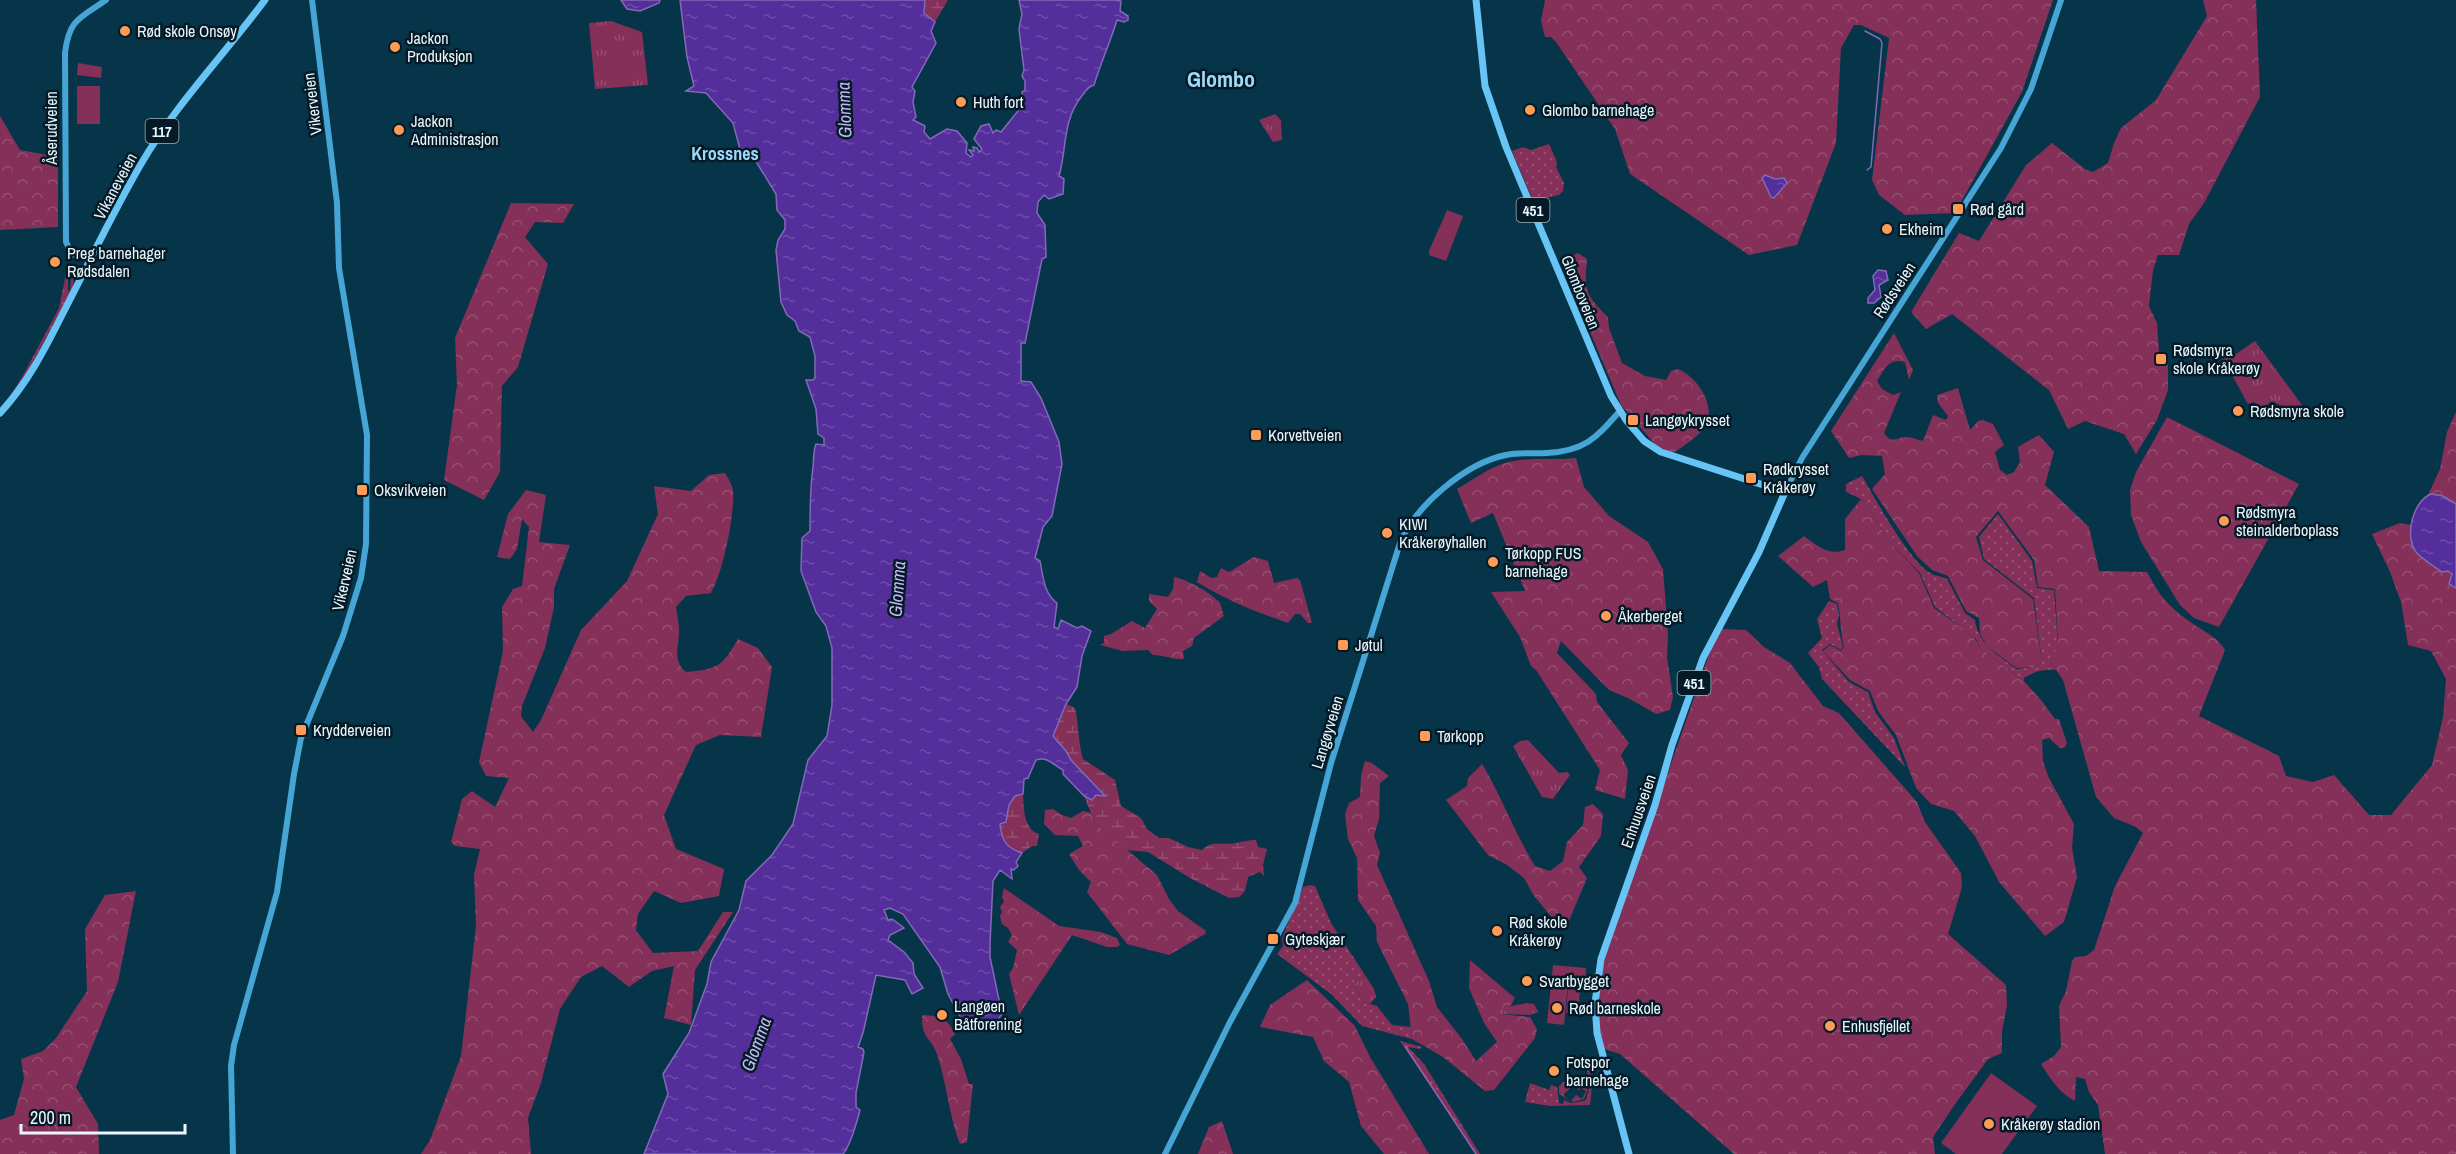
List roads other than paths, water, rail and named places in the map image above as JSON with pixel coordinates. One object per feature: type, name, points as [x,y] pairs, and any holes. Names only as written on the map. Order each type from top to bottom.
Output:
[{"type":"main road","name":"Åserudveien","points":[[90,260],[72,254],[66,242],[64,53],[72,24],[106,0]]},
{"type":"main road","name":"Vikaneveien","points":[[253,14],[260,0]]},
{"type":"main road","name":"Vikaneveien","points":[[0,413],[31,373],[157,138],[265,0]]},
{"type":"main road","name":"Vikerveien","points":[[233,1154],[231,1066],[234,1045],[277,892],[297,756],[309,717],[354,604],[363,567],[367,536],[367,435],[339,268],[337,202],[312,0]]},
{"type":"main road","name":"Glomboveien","points":[[1476,0],[1483,73],[1491,107],[1568,297],[1603,380],[1619,411],[1644,441],[1661,452],[1785,492]]},
{"type":"main road","name":"Rødsveien","points":[[1785,492],[1802,458],[2001,148],[2031,89],[2061,0]]},
{"type":"main road","name":"Langøyveien","points":[[1609,426],[1619,411]]},
{"type":"main road","name":"Langøyveien","points":[[1165,1154],[1230,1022],[1295,903],[1336,746],[1400,543],[1408,525],[1434,497],[1461,476],[1487,461],[1511,454],[1567,451],[1585,444],[1609,426],[1626,420]]},
{"type":"main road","name":"Enhuusveien","points":[[1629,1154],[1597,1033],[1595,1003],[1598,970],[1703,658],[1759,552],[1785,492]]},
{"type":"water","points":[[621,0],[660,0],[659,3],[640,11],[627,9]]},
{"type":"water","name":"Glomma","points":[[680,0],[925,0],[924,13],[935,22],[931,31],[936,43],[912,87],[915,91],[913,102],[916,117],[913,120],[925,126],[924,132],[930,139],[947,129],[957,131],[967,143],[966,153],[971,157],[973,155],[969,150],[974,151],[973,147],[979,152],[982,149],[974,139],[981,126],[989,124],[993,133],[996,130],[1001,132],[1018,111],[1021,101],[1024,101],[1022,92],[1025,90],[1025,81],[1022,76],[1024,70],[1019,29],[1022,14],[1019,0],[1115,0],[1121,1],[1120,11],[1128,16],[1128,20],[1124,22],[1117,20],[1094,85],[1088,88],[1081,97],[1071,116],[1059,176],[1064,179],[1063,194],[1049,199],[1044,195],[1038,202],[1037,213],[1045,225],[1046,257],[1042,259],[1025,343],[1021,343],[1021,381],[1031,382],[1041,398],[1059,442],[1062,464],[1052,516],[1043,527],[1035,558],[1040,561],[1049,595],[1057,603],[1054,627],[1058,629],[1061,620],[1077,628],[1082,626],[1091,631],[1082,656],[1077,687],[1066,704],[1053,736],[1071,760],[1105,796],[1096,795],[1092,800],[1084,796],[1063,774],[1063,770],[1050,761],[1040,759],[1036,760],[1028,778],[1024,779],[1023,794],[1015,796],[1009,805],[1006,822],[1000,824],[1002,835],[1009,846],[1022,853],[1016,862],[1018,866],[1014,870],[1011,869],[1012,879],[1000,870],[993,881],[990,957],[1002,1014],[997,1021],[979,1023],[961,1018],[948,994],[940,967],[903,914],[890,908],[884,910],[888,920],[892,919],[904,928],[890,935],[888,940],[904,952],[913,963],[914,974],[923,988],[912,994],[905,980],[876,975],[858,1047],[864,1052],[856,1093],[856,1107],[860,1110],[851,1139],[843,1154],[644,1154],[668,1094],[663,1074],[689,1033],[707,984],[711,962],[739,910],[746,881],[772,855],[793,824],[808,760],[827,736],[832,705],[832,648],[826,626],[816,612],[801,571],[802,538],[810,531],[814,450],[816,444],[824,445],[824,438],[818,434],[816,409],[806,380],[815,378],[815,356],[810,337],[799,331],[795,321],[787,315],[781,302],[776,250],[778,240],[785,229],[785,220],[777,210],[776,194],[749,150],[740,149],[733,123],[706,93],[686,91],[694,86],[687,57]]},
{"type":"water","points":[[1765,175],[1775,179],[1784,178],[1787,183],[1774,198],[1771,197],[1762,178]]},
{"type":"water","points":[[1878,270],[1886,271],[1888,280],[1879,285],[1881,297],[1874,303],[1868,303],[1868,298],[1875,290],[1873,276]]},
{"type":"water","points":[[2431,494],[2443,496],[2456,504],[2456,588],[2449,584],[2452,574],[2448,571],[2442,572],[2425,560],[2412,545],[2411,528],[2415,511],[2419,504]]},
{"type":"waterway","points":[[1865,31],[1880,39],[1882,43],[1871,167],[1867,170]]},
{"type":"waterway","points":[[1405,1046],[1476,1154]]},
{"type":"place","name":"Rød skole Onsøy","points":[[125,31]]},
{"type":"place","name":"Jackon Produksjon","points":[[395,47]]},
{"type":"place","name":"Huth fort","points":[[961,102]]},
{"type":"place","name":"Glombo barnehage","points":[[1530,110]]},
{"type":"place","name":"Jackon Administrasjon","points":[[399,130]]},
{"type":"place","name":"Rød gård","points":[[1958,209]]},
{"type":"place","name":"Ekheim","points":[[1887,229]]},
{"type":"place","name":"Preg barnehager Rødsdalen","points":[[55,262]]},
{"type":"place","name":"Rødsmyra skole Kråkerøy","points":[[2161,359]]},
{"type":"place","name":"Rødsmyra skole","points":[[2238,411]]},
{"type":"place","name":"Langøykrysset","points":[[1633,420]]},
{"type":"place","name":"Korvettveien","points":[[1256,435]]},
{"type":"place","name":"Rødkrysset Kråkerøy","points":[[1751,478]]},
{"type":"place","name":"Oksvikveien","points":[[362,490]]},
{"type":"place","name":"Rødsmyra steinalderboplass","points":[[2224,521]]},
{"type":"place","name":"KIWI Kråkerøyhallen","points":[[1387,533]]},
{"type":"place","name":"Tørkopp FUS barnehage","points":[[1493,562]]},
{"type":"place","name":"Åkerberget","points":[[1606,616]]},
{"type":"place","name":"Jøtul","points":[[1343,645]]},
{"type":"place","name":"Krydderveien","points":[[301,730]]},
{"type":"place","name":"Tørkopp","points":[[1425,736]]},
{"type":"place","name":"Rød skole Kråkerøy","points":[[1497,931]]},
{"type":"place","name":"Gyteskjær","points":[[1273,939]]},
{"type":"place","name":"Svartbygget","points":[[1527,981]]},
{"type":"place","name":"Rød barneskole","points":[[1557,1008]]},
{"type":"place","name":"Langøen Båtforening","points":[[942,1015]]},
{"type":"place","name":"Enhusfjellet","points":[[1830,1026]]},
{"type":"place","name":"Fotspor barnehage","points":[[1554,1071]]},
{"type":"place","name":"Kråkerøy stadion","points":[[1989,1124]]},
{"type":"district","name":"Glombo","points":[[1221,79]]},
{"type":"district","name":"Krossnes","points":[[725,153]]}]
